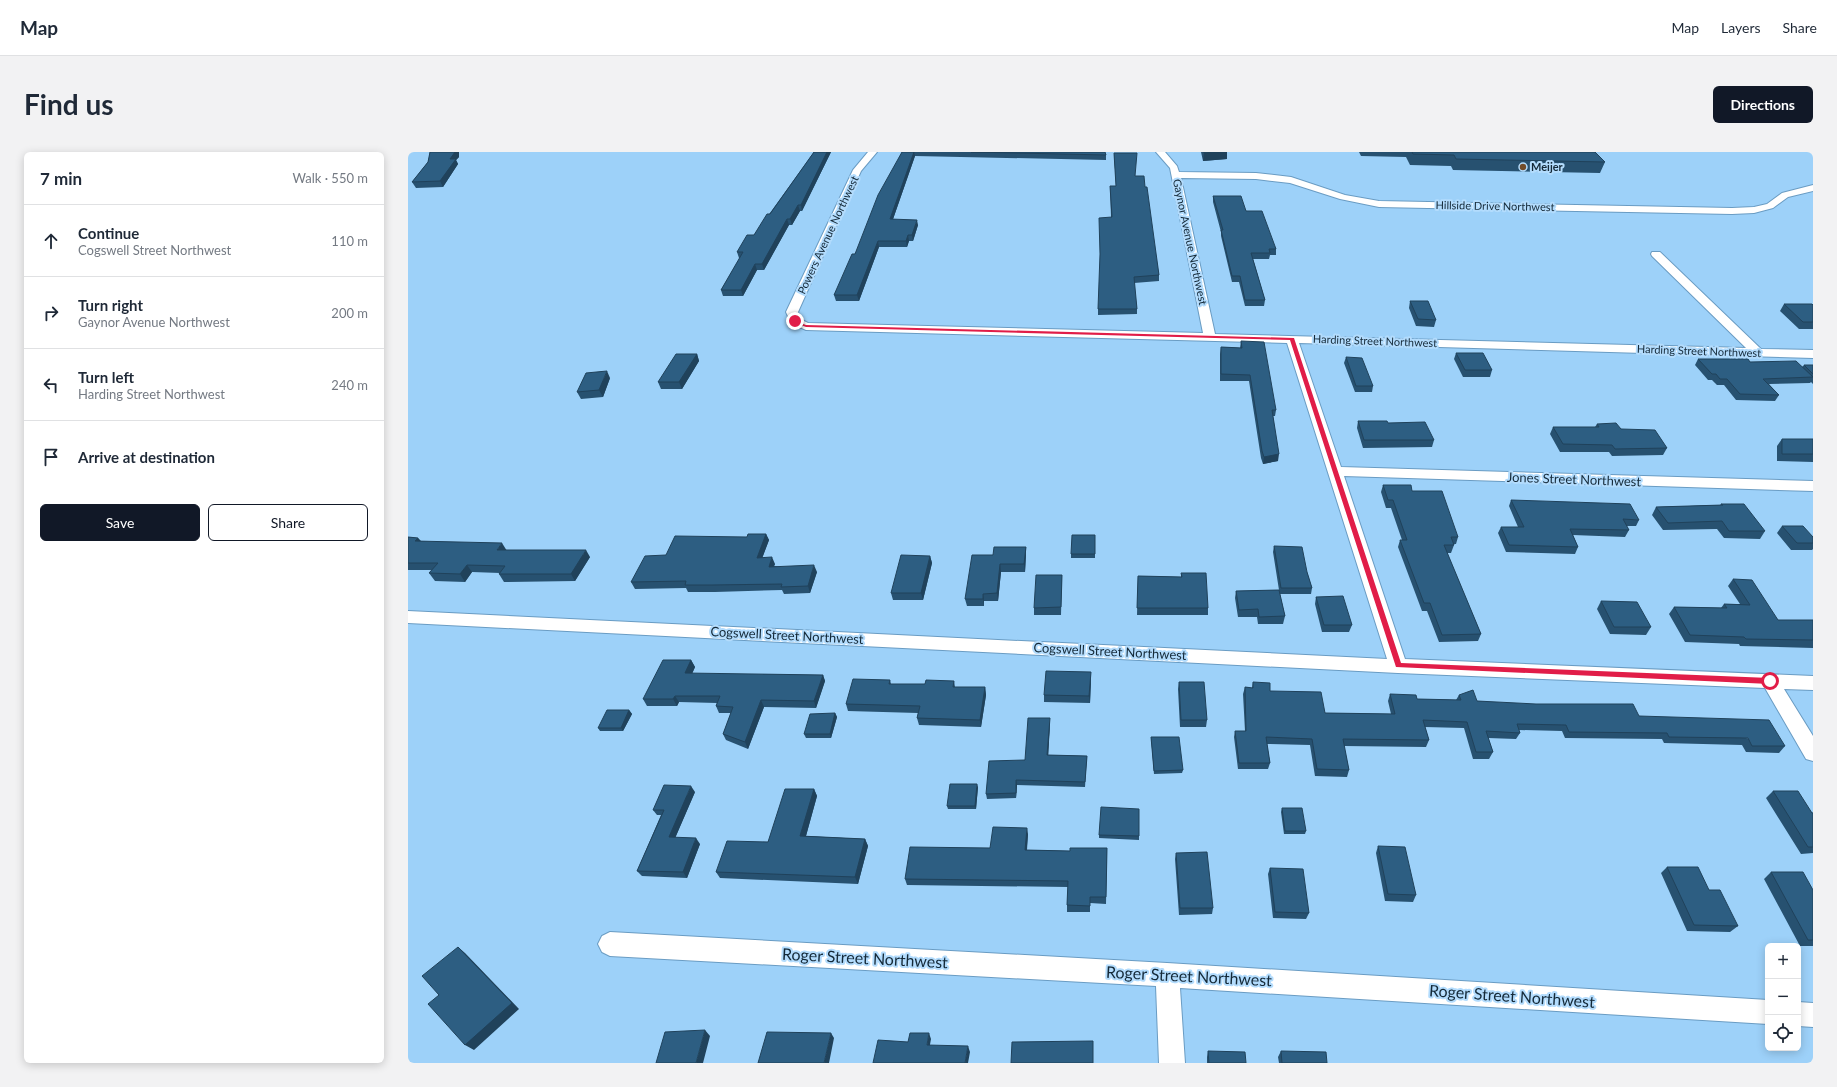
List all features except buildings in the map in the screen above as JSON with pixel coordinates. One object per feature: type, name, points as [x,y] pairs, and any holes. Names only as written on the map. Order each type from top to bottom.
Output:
[{"type":"street","name":"Powers Avenue Northwest","points":[[795,321],[792,314],[795,304],[857,170],[873,152]]},
{"type":"street","name":"Gaynor Avenue Northwest","points":[[1160,152],[1174,168],[1210,337]]},
{"type":"street","name":"Hillside Drive Northwest","points":[[1175,175],[1256,176],[1291,180],[1343,197],[1379,204],[1542,208],[1732,211],[1754,210],[1770,206],[1785,194],[1813,188]]},
{"type":"street","points":[[1656,254],[1757,352]]},
{"type":"street","name":"Harding Street Northwest","points":[[795,321],[806,326],[1813,354]]},
{"type":"street","points":[[1292,339],[1398,666]]},
{"type":"street","name":"Jones Street Northwest","points":[[1334,471],[1813,486]]},
{"type":"street","name":"Cogswell Street Northwest","points":[[408,617],[1398,666],[1813,683]]},
{"type":"street","points":[[1770,681],[1813,753]]},
{"type":"street","name":"Roger Street Northwest","points":[[610,944],[1167,975],[1765,1012]]},
{"type":"street","points":[[1167,975],[1172,1063]]},
{"type":"street","points":[[1801,1014],[1813,1014]]},
{"type":"place","name":"Meijer","points":[[1523,167]]},
{"type":"route","points":[[795,321],[806,326],[1292,339],[1398,666],[1770,681]]}]
